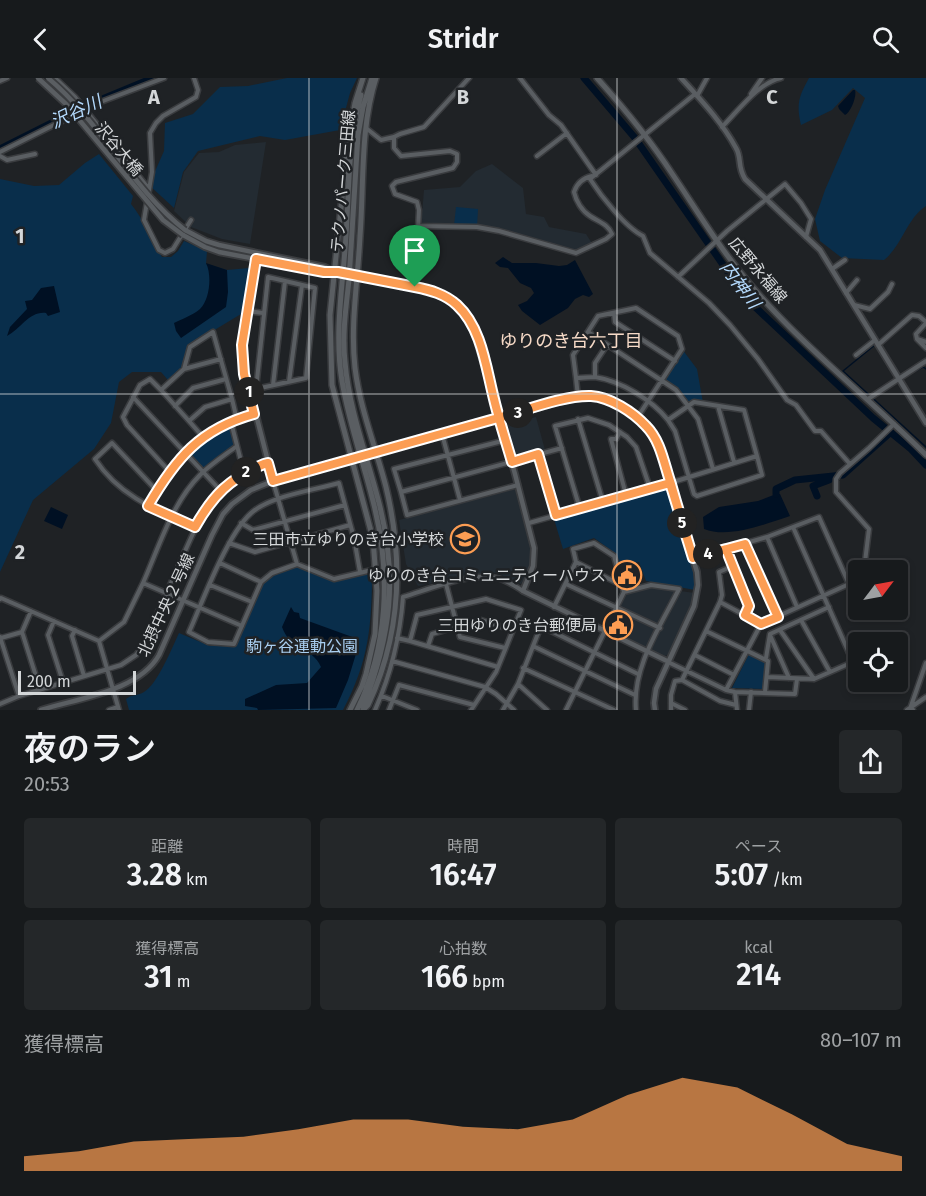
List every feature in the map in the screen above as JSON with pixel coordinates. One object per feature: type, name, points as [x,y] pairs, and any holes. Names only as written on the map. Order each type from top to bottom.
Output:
[{"type":"main road","points":[[353,710],[362,686],[375,634],[377,591],[373,539],[354,458],[332,385],[329,348],[351,123],[365,78]]},
{"type":"main road","name":"テクノパーク三田線","points":[[353,710],[379,643],[384,607],[385,575],[379,523],[346,400],[339,361],[352,158],[357,114],[365,78]]},
{"type":"main road","points":[[368,710],[385,666],[393,627],[398,577],[393,519],[373,453],[355,368],[355,275],[366,128],[374,78]]},
{"type":"main road","name":"テクノパーク三田線","points":[[363,710],[384,645],[390,576],[384,523],[351,399],[345,360],[345,327],[358,135],[363,107],[374,78]]},
{"type":"main road","name":"広野永福線","points":[[597,78],[672,173],[716,241],[751,286],[926,455]]},
{"type":"main road","points":[[363,710],[377,685]]},
{"type":"street","points":[[0,81],[7,78]]},
{"type":"street","name":"沢谷大橋","points":[[38,78],[66,104],[163,220],[184,233]]},
{"type":"street","name":"沢谷大橋","points":[[48,78],[72,101],[157,205],[184,233]]},
{"type":"street","points":[[55,78],[85,110],[150,190]]},
{"type":"street","points":[[34,154],[8,160],[0,154],[85,110],[164,78]]},
{"type":"street","points":[[191,220],[168,253],[159,250],[144,220],[152,172],[150,133],[163,116],[196,97],[198,90],[194,78]]},
{"type":"street","points":[[366,128],[381,140],[424,127],[469,78]]},
{"type":"street","points":[[520,78],[549,115],[567,133],[596,175]]},
{"type":"street","points":[[681,78],[708,109],[738,151],[740,170],[745,179],[820,250],[926,423]]},
{"type":"street","points":[[707,78],[696,95],[590,179],[598,192],[632,231],[643,236],[650,254],[730,325],[758,358],[787,400],[796,405],[815,430],[821,431],[850,464]]},
{"type":"street","points":[[722,127],[745,105],[762,78]]},
{"type":"street","points":[[749,98],[766,83],[781,78]]},
{"type":"street","points":[[708,109],[712,104]]},
{"type":"street","points":[[537,156],[567,133]]},
{"type":"street","points":[[394,137],[394,148],[401,156],[450,151],[457,154],[457,162],[453,168],[396,182],[392,186],[395,194],[417,202],[419,226],[415,287]]},
{"type":"street","points":[[419,226],[477,227],[576,253],[612,234],[608,226],[585,212],[574,192],[585,177],[596,175]]},
{"type":"street","points":[[678,277],[707,248],[785,184],[801,202],[811,219],[805,238]]},
{"type":"street","points":[[184,233],[212,249],[256,256],[324,272],[336,271],[415,287],[444,296],[466,314],[476,335],[528,523],[534,558],[523,591]]},
{"type":"street","points":[[256,256],[242,345],[242,360],[254,414],[297,564]]},
{"type":"street","points":[[832,269],[846,260]]},
{"type":"street","points":[[268,276],[302,285],[315,288],[306,378],[256,389],[268,276]]},
{"type":"street","points":[[846,293],[857,280]]},
{"type":"street","points":[[273,385],[285,281]]},
{"type":"street","points":[[854,305],[870,309],[888,292],[892,284]]},
{"type":"street","points":[[289,382],[302,285]]},
{"type":"street","points":[[578,397],[573,355],[598,316],[636,308],[678,336],[682,349],[637,418]]},
{"type":"street","points":[[247,311],[263,313]]},
{"type":"street","points":[[614,312],[615,322],[675,361]]},
{"type":"street","points":[[856,356],[912,315],[919,316],[926,322],[916,334],[917,339],[926,348]]},
{"type":"street","points":[[184,369],[190,347],[213,332],[237,420]]},
{"type":"street","points":[[588,332],[676,390],[698,419],[713,469]]},
{"type":"street","points":[[917,339],[926,342]]},
{"type":"street","points":[[595,377],[595,363],[607,345]]},
{"type":"street","points":[[887,360],[893,356]]},
{"type":"street","points":[[160,390],[184,369],[220,359]]},
{"type":"street","points":[[868,399],[925,363]]},
{"type":"street","points":[[576,378],[595,377],[615,382],[659,409],[675,431],[694,494],[697,496],[762,475],[744,410],[694,402],[668,420]]},
{"type":"street","points":[[175,406],[193,388],[226,379]]},
{"type":"street","points":[[169,471],[127,425],[123,417],[140,385],[150,380],[203,437]]},
{"type":"street","points":[[246,382],[257,380]]},
{"type":"street","points":[[133,397],[220,490]]},
{"type":"street","points":[[373,453],[578,397],[611,401],[637,418],[655,437],[697,572],[697,596],[694,606],[656,689],[655,710]]},
{"type":"street","points":[[189,421],[205,407],[232,399]]},
{"type":"street","points":[[718,406],[734,462]]},
{"type":"street","points":[[148,506],[169,471],[185,452],[203,437],[231,422],[254,414]]},
{"type":"street","points":[[580,509],[555,426],[578,419],[598,420],[633,442],[650,488]]},
{"type":"street","points":[[578,419],[603,502]]},
{"type":"street","points":[[231,422],[244,473]]},
{"type":"street","points":[[865,560],[869,529],[867,524],[840,498],[835,486],[836,479],[893,424]]},
{"type":"street","points":[[620,432],[616,439],[611,439],[626,495]]},
{"type":"street","points":[[442,434],[460,500]]},
{"type":"street","points":[[506,440],[394,469],[407,515],[518,485]]},
{"type":"street","points":[[157,491],[111,443],[95,459],[127,494],[195,527]]},
{"type":"street","points":[[99,641],[124,622],[185,493],[203,472],[237,446]]},
{"type":"street","points":[[401,492],[562,448]]},
{"type":"street","name":"北摂中央２号線","points":[[41,710],[135,681],[152,666],[223,514],[242,495],[273,481],[373,453]]},
{"type":"street","points":[[538,454],[556,515]]},
{"type":"street","points":[[528,523],[757,456]]},
{"type":"street","points":[[0,704],[40,689],[107,669],[129,660],[141,651],[195,527],[206,508],[220,490],[244,473],[268,463]]},
{"type":"street","points":[[360,572],[339,483],[279,499],[256,509],[241,523],[229,543],[189,632],[208,642],[234,644],[261,582],[272,573],[297,564],[334,579],[372,570]]},
{"type":"street","points":[[241,523],[253,530],[345,504]]},
{"type":"street","points":[[693,558],[767,537],[819,517],[848,582]]},
{"type":"street","points":[[229,543],[255,552],[350,525]]},
{"type":"street","points":[[766,677],[814,679],[853,662],[793,527]]},
{"type":"street","points":[[767,537],[797,607]]},
{"type":"street","points":[[554,607],[576,562],[573,549],[594,543],[614,556],[624,592]]},
{"type":"street","points":[[745,544],[778,617]]},
{"type":"street","points":[[726,549],[749,606],[745,615]]},
{"type":"street","points":[[576,562],[622,586]]},
{"type":"street","points":[[220,563],[261,582]]},
{"type":"street","points":[[682,680],[720,602],[722,595],[719,572],[733,566]]},
{"type":"street","points":[[375,710],[382,696],[392,661],[403,597],[446,584],[485,576],[506,581],[554,607],[726,690],[795,694],[797,679]]},
{"type":"street","points":[[143,583],[242,626]]},
{"type":"street","points":[[446,584],[460,637],[505,648]]},
{"type":"street","points":[[566,584],[660,628]]},
{"type":"street","points":[[726,690],[761,624],[848,584]]},
{"type":"street","points":[[210,585],[252,602]]},
{"type":"street","points":[[566,710],[624,592],[651,585],[679,589],[638,674],[635,695],[636,710]]},
{"type":"street","points":[[0,599],[99,641],[118,709],[109,710]]},
{"type":"street","points":[[389,710],[399,685],[472,708],[498,666],[521,610],[486,599],[417,615],[410,641]]},
{"type":"street","points":[[720,602],[761,624]]},
{"type":"street","points":[[770,634],[829,607]]},
{"type":"street","points":[[32,611],[22,632],[40,689]]},
{"type":"street","points":[[428,646],[432,634],[481,620],[512,630]]},
{"type":"street","points":[[801,620],[830,672]]},
{"type":"street","points":[[54,621],[48,634],[63,682]]},
{"type":"street","points":[[503,710],[518,684],[541,626],[638,674]]},
{"type":"street","points":[[75,630],[72,636],[84,676]]},
{"type":"street","points":[[780,630],[814,679]]},
{"type":"street","points":[[706,631],[766,658]]},
{"type":"street","points":[[19,696],[0,638],[22,632]]},
{"type":"street","points":[[765,692],[768,661],[766,658],[770,634]]},
{"type":"street","points":[[770,634],[789,678]]},
{"type":"street","points":[[397,638],[498,666]]},
{"type":"street","points":[[532,646],[635,695]]},
{"type":"street","points":[[694,656],[734,675]]},
{"type":"street","points":[[392,661],[485,687],[514,710]]},
{"type":"street","points":[[912,708],[926,663]]},
{"type":"street","points":[[523,668],[614,710]]},
{"type":"street","points":[[671,710],[675,681],[682,680],[720,701],[737,707],[735,692]]},
{"type":"street","points":[[518,684],[547,710]]},
{"type":"street","points":[[749,710],[750,692]]},
{"type":"street","points":[[382,696],[417,710]]},
{"type":"street","points":[[907,710],[926,698]]},
{"type":"street","points":[[671,703],[685,710]]},
{"type":"shaded area","points":[[855,90],[854,100],[845,115],[838,106]]},
{"type":"shaded area","points":[[266,142],[250,244],[222,239],[191,227],[174,211],[184,172],[199,153],[219,152],[235,145]]},
{"type":"shaded area","points":[[492,164],[523,188],[526,214],[544,217],[549,227],[586,234],[593,245],[576,253],[477,227],[421,226],[424,190],[460,187],[476,171]]},
{"type":"shaded area","points":[[503,257],[512,263],[559,266],[567,265],[575,260],[593,294],[589,297],[583,295],[575,299],[568,308],[540,325],[518,305],[527,301],[534,293],[531,288],[520,283],[508,268],[500,267],[495,263]]},
{"type":"shaded area","points":[[206,263],[227,270],[226,307],[181,338],[174,323],[200,309],[208,293],[209,280]]},
{"type":"shaded area","points":[[54,286],[60,312],[48,316],[46,313],[35,315],[7,336],[10,327],[27,309],[25,301],[32,300],[41,288]]},
{"type":"shaded area","points":[[536,417],[545,450],[517,458],[507,424]]},
{"type":"shaded area","name":"三田市立ゆりのき台小学校","points":[[515,489],[530,546],[530,567],[521,584],[497,573],[488,572],[418,586],[406,564],[399,520]]},
{"type":"shaded area","points":[[780,494],[790,516],[736,531],[714,532],[704,529],[703,517],[719,507],[758,501]]},
{"type":"shaded area","points":[[51,507],[68,515],[62,529],[44,521]]},
{"type":"shaded area","points":[[650,587],[695,593],[668,654],[664,657],[607,629],[625,594]]},
{"type":"shaded area","points":[[291,607],[294,612],[299,613],[300,618],[355,638],[359,644],[348,680],[336,708],[258,710],[245,706],[245,699],[276,685],[307,683],[321,667],[312,655],[291,641],[282,627]]},
{"type":"green space","points":[[287,78],[357,78],[350,93],[340,130],[285,140],[260,136],[198,151],[183,172],[174,208],[149,185],[164,151],[165,123],[193,114],[220,87],[248,86]]},
{"type":"green space","points":[[809,78],[926,78],[926,206],[919,211],[884,260],[842,258],[820,241],[815,219],[825,190],[865,98],[853,88],[832,110],[801,125],[799,100]]},
{"type":"green space","points":[[99,154],[133,196],[131,204],[162,257],[171,257],[184,241],[207,251],[206,264],[227,270],[249,268],[241,314],[188,346],[182,367],[168,380],[161,372],[132,372],[119,382],[111,423],[94,449],[33,500],[0,572],[0,179],[34,186],[59,185]]},
{"type":"green space","points":[[456,207],[478,209],[477,227],[454,226]]},
{"type":"green space","points":[[682,349],[697,369],[703,403],[694,402],[688,406],[676,390],[662,380]]},
{"type":"green space","points":[[231,422],[237,446],[203,472],[185,452],[203,437]]},
{"type":"green space","points":[[667,487],[693,569],[695,590],[646,581],[639,562],[620,566],[615,553],[594,538],[563,549],[554,519]]},
{"type":"green space","name":"駒ヶ谷運動公園","points":[[297,564],[334,579],[372,570],[370,626],[364,659],[343,710],[129,710],[126,699],[144,692],[154,682],[179,633],[210,646],[234,644],[261,582],[272,573]]},
{"type":"green space","points":[[749,654],[765,662],[764,689],[732,688]]},
{"type":"waterway","name":"沢谷川","points":[[0,149],[83,107],[153,78]]},
{"type":"waterway","name":"内神川","points":[[584,78],[635,138],[753,305],[926,465]]},
{"type":"waterway","points":[[876,344],[843,371],[926,447]]},
{"type":"waterway","points":[[879,390],[926,359]]},
{"type":"waterway","points":[[911,373],[923,367],[926,369]]},
{"type":"waterway","points":[[776,494],[776,489],[795,480],[843,475],[891,432]]},
{"type":"waterway","points":[[817,496],[813,486],[829,480]]},
{"type":"place","name":"三田市立ゆりのき台小学校","points":[[465,539]]},
{"type":"place","name":"ゆりのき台コミュニティーハウス","points":[[627,575]]},
{"type":"place","name":"三田ゆりのき台郵便局","points":[[618,625]]},
{"type":"district","name":"ゆりのき台六丁目","points":[[571,341]]},
{"type":"route","points":[[415,287],[256,259],[242,345],[244,374],[254,414],[213,431],[185,452],[169,471],[148,506],[195,527],[220,490],[244,473],[264,464],[268,463],[273,481],[376,452],[442,434],[499,418],[563,400],[593,396],[611,401],[637,418],[655,437],[660,449],[670,483],[693,558],[726,549],[749,606],[745,615],[761,624],[778,617],[745,544],[726,549],[693,558],[677,505],[670,483],[556,515],[538,454],[512,462],[499,418],[479,344],[466,314],[450,299],[434,291],[415,287]]}]
